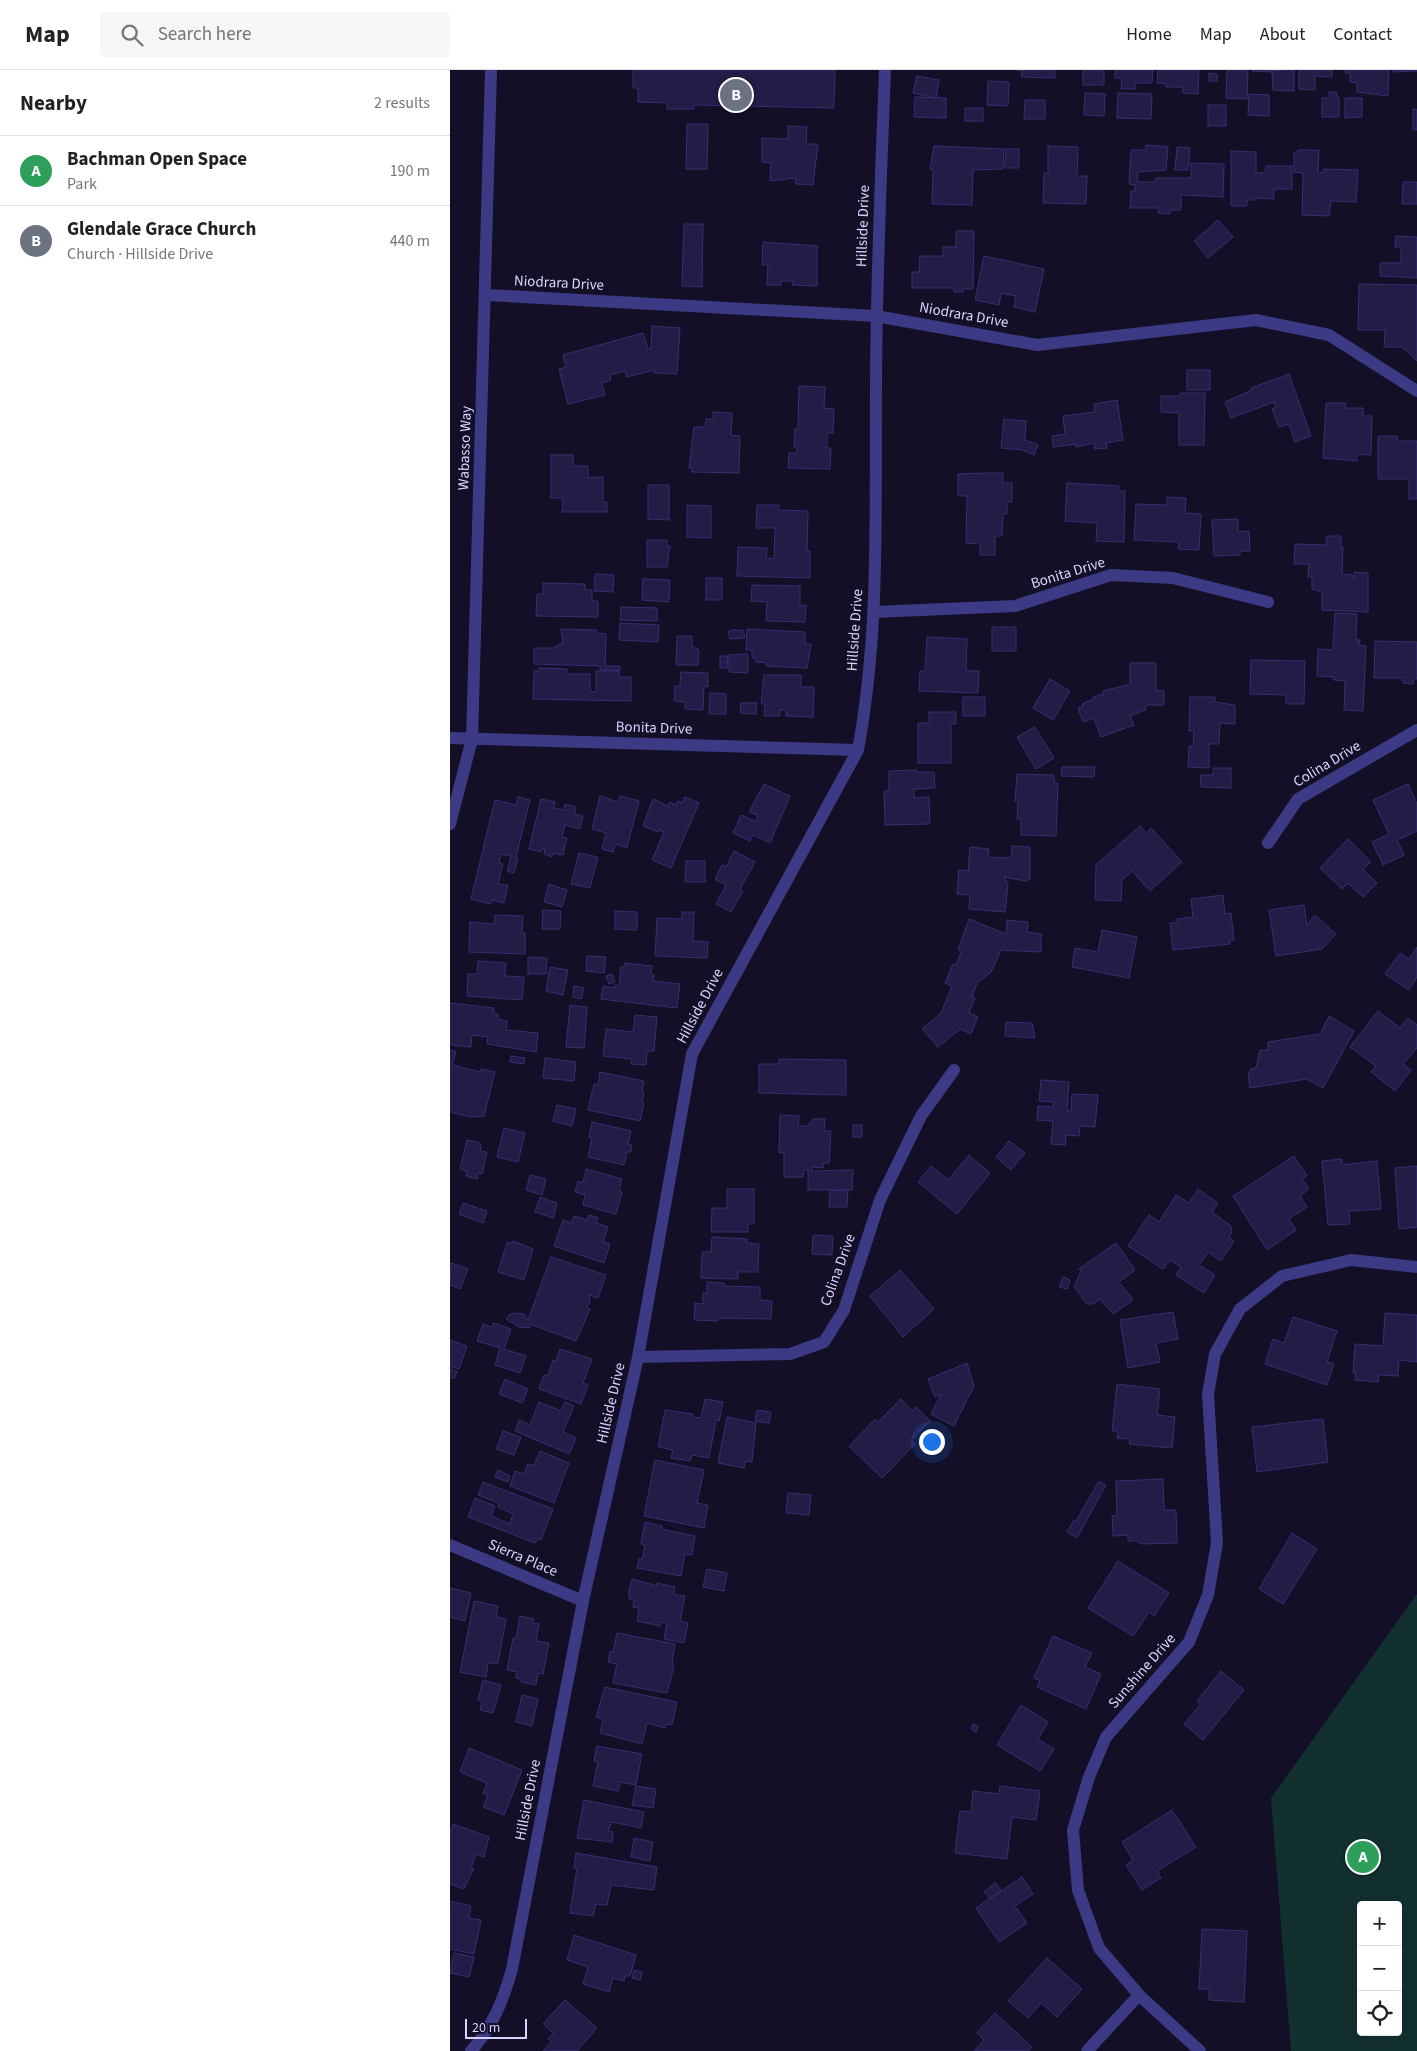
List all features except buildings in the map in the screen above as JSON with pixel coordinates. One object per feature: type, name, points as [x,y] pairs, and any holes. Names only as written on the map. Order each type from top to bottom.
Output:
[{"type":"street","name":"Wabasso Way","points":[[450,824],[472,739],[491,70]]},
{"type":"street","name":"Hillside Drive","points":[[471,2051],[481,2040],[501,2004],[512,1969],[583,1601],[638,1357],[692,1054],[858,750],[864,718],[874,612],[876,316],[885,70]]},
{"type":"street","name":"Niodrara Drive","points":[[486,295],[876,316],[1037,345],[1256,320],[1330,335],[1417,391]]},
{"type":"street","name":"Bonita Drive","points":[[874,612],[1015,606],[1111,575],[1173,578],[1268,602]]},
{"type":"street","name":"Colina Drive","points":[[1268,843],[1298,798],[1417,730]]},
{"type":"street","name":"Bonita Drive","points":[[450,738],[858,750]]},
{"type":"street","name":"Colina Drive","points":[[638,1357],[790,1354],[824,1342],[844,1310],[880,1200],[922,1116],[954,1070]]},
{"type":"street","name":"Sunshine Drive","points":[[1200,2051],[1139,1995],[1099,1948],[1078,1890],[1074,1830],[1089,1778],[1106,1737],[1189,1642],[1208,1595],[1217,1544],[1208,1394],[1215,1354],[1240,1309],[1282,1276],[1351,1260],[1417,1267]]},
{"type":"street","name":"Sierra Place","points":[[450,1545],[583,1601]]},
{"type":"street","points":[[1086,2051],[1139,1995]]},
{"type":"green space","points":[[1417,1594],[1417,2051],[1291,2051],[1271,1798]]},
{"type":"place","name":"Glendale Grace Church","points":[[736,95]]},
{"type":"place","name":"Bachman Open Space","points":[[1363,1857]]}]
